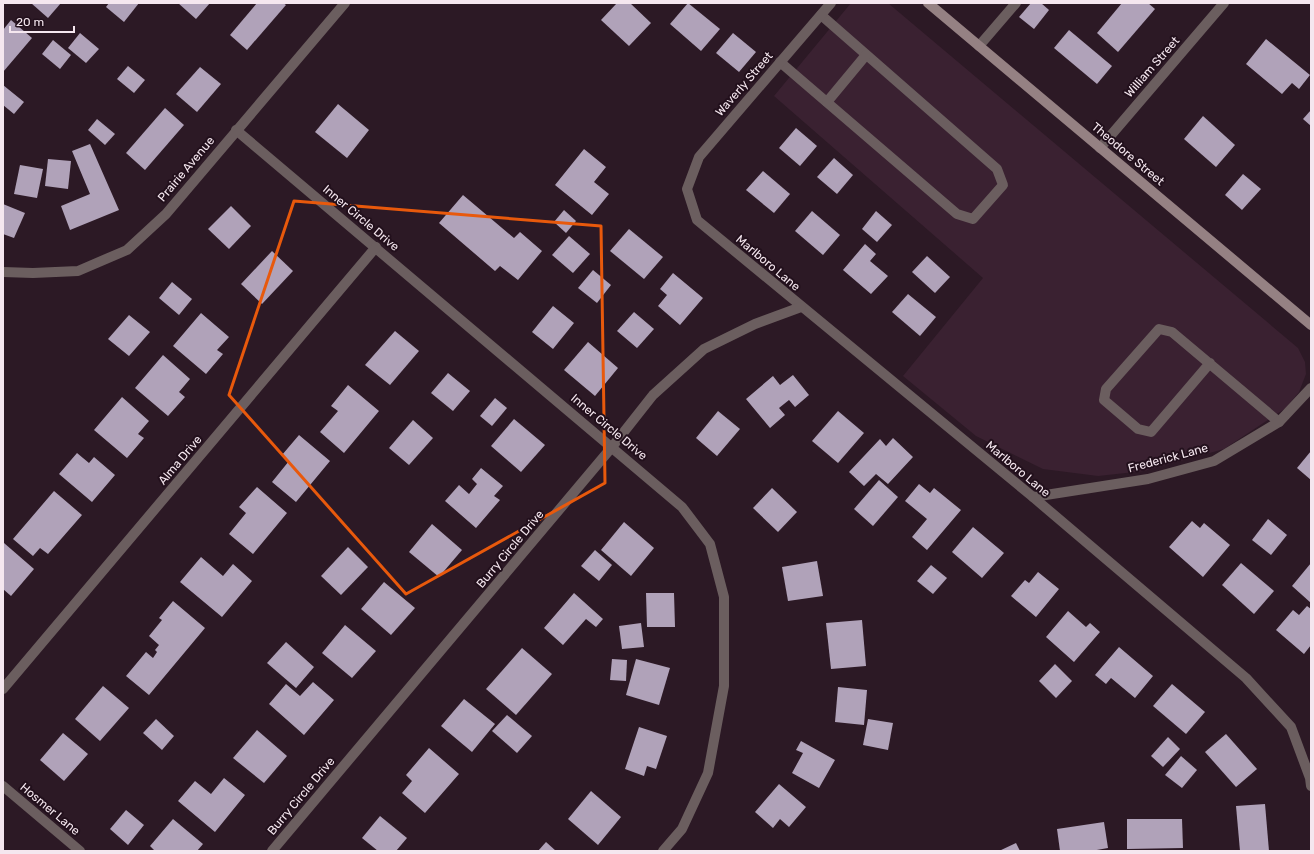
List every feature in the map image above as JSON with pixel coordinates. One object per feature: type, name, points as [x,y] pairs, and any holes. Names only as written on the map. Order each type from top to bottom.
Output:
[{"type":"main road","name":"Theodore Street","points":[[928,3],[1311,325]]},
{"type":"street","name":"Prairie Avenue","points":[[3,272],[33,273],[78,271],[127,250],[166,214],[345,3]]},
{"type":"street","name":"Waverly Street","points":[[687,190],[699,157],[832,3]]},
{"type":"street","points":[[979,46],[1016,3]]},
{"type":"street","name":"William Street","points":[[1100,148],[1224,3]]},
{"type":"street","points":[[780,62],[957,214],[973,219],[1003,185],[997,169],[821,15]]},
{"type":"street","points":[[827,102],[866,55]]},
{"type":"street","name":"Inner Circle Drive","points":[[236,130],[682,507],[710,544],[724,597],[724,686],[708,773],[682,829],[663,851]]},
{"type":"street","name":"Marlboro Lane","points":[[687,190],[697,220],[800,307],[1033,498],[1246,678],[1291,727],[1310,778],[1311,786]]},
{"type":"street","name":"Alma Drive","points":[[3,689],[376,247]]},
{"type":"street","name":"Burry Circle Drive","points":[[272,851],[612,447],[653,395],[704,349],[755,324],[800,307]]},
{"type":"street","points":[[1210,363],[1151,432],[1138,429],[1104,400],[1106,389],[1159,329],[1172,332],[1210,363],[1280,422]]},
{"type":"street","name":"Frederick Lane","points":[[1033,498],[1148,479],[1214,461],[1280,422],[1311,388]]},
{"type":"street","name":"Hosmer Lane","points":[[3,786],[80,851]]},
{"type":"highlighted area","points":[[294,201],[601,226],[605,483],[406,594],[229,395]]},
{"type":"shaded area","points":[[851,3],[888,3],[1298,348],[1305,362],[1306,374],[1299,392],[1286,408],[1224,449],[1144,471],[1098,476],[1043,469],[976,436],[903,376],[983,278],[774,96]]},
{"type":"building","points":[[31,3],[61,3],[48,18]]},
{"type":"building","points":[[109,3],[139,3],[124,22],[106,7]]},
{"type":"building","points":[[178,3],[210,3],[196,19]]},
{"type":"building","points":[[257,3],[283,3],[286,5],[247,50],[230,35]]},
{"type":"building","points":[[617,3],[630,3],[651,23],[629,46],[601,20]]},
{"type":"building","points":[[688,3],[720,29],[701,51],[670,24]]},
{"type":"building","points":[[1031,3],[1041,3],[1049,10],[1034,29],[1019,17]]},
{"type":"building","points":[[1122,3],[1148,3],[1155,9],[1118,52],[1097,33]]},
{"type":"building","points":[[11,20],[32,38],[3,72],[3,30]]},
{"type":"building","points":[[1069,30],[1112,66],[1097,84],[1054,48]]},
{"type":"building","points":[[80,33],[99,49],[86,63],[68,48]]},
{"type":"building","points":[[733,33],[756,52],[739,72],[716,53]]},
{"type":"building","points":[[1266,39],[1310,75],[1299,89],[1292,83],[1282,94],[1246,64]]},
{"type":"building","points":[[53,40],[71,55],[60,69],[42,54]]},
{"type":"building","points":[[128,66],[145,80],[134,93],[117,79]]},
{"type":"building","points":[[200,67],[221,84],[197,112],[176,94]]},
{"type":"building","points":[[3,85],[24,102],[14,114],[3,105]]},
{"type":"building","points":[[338,104],[369,130],[347,158],[315,132]]},
{"type":"building","points":[[165,108],[184,125],[145,170],[126,153]]},
{"type":"building","points":[[1311,110],[1311,126],[1303,119]]},
{"type":"building","points":[[1203,116],[1235,145],[1216,167],[1184,139]]},
{"type":"building","points":[[97,119],[115,134],[105,145],[88,130]]},
{"type":"building","points":[[796,128],[817,146],[800,166],[779,148]]},
{"type":"building","points":[[90,144],[119,210],[70,230],[61,206],[90,194],[72,151]]},
{"type":"building","points":[[584,149],[606,167],[594,182],[609,194],[592,215],[555,185]]},
{"type":"building","points":[[834,158],[853,175],[837,194],[817,177]]},
{"type":"building","points":[[48,159],[71,161],[68,189],[45,186]]},
{"type":"building","points":[[20,165],[43,169],[37,198],[14,194]]},
{"type":"building","points":[[763,171],[790,194],[774,213],[746,190]]},
{"type":"building","points":[[1243,174],[1261,189],[1242,210],[1225,195]]},
{"type":"building","points":[[463,195],[514,238],[520,232],[542,251],[518,280],[500,266],[495,271],[439,223]]},
{"type":"building","points":[[3,204],[25,213],[14,238],[3,234]]},
{"type":"building","points":[[231,206],[251,226],[229,249],[208,229]]},
{"type":"building","points":[[564,210],[576,221],[566,233],[554,222]]},
{"type":"building","points":[[812,211],[840,235],[823,255],[795,231]]},
{"type":"building","points":[[876,211],[892,225],[877,242],[862,229]]},
{"type":"building","points":[[629,229],[663,257],[644,279],[610,251]]},
{"type":"building","points":[[569,236],[590,254],[573,273],[552,255]]},
{"type":"building","points":[[865,244],[876,254],[870,261],[888,276],[871,294],[843,270]]},
{"type":"building","points":[[272,251],[293,271],[262,304],[241,284]]},
{"type":"building","points":[[927,256],[950,277],[935,293],[912,272]]},
{"type":"building","points":[[593,270],[611,285],[597,303],[578,288]]},
{"type":"building","points":[[673,273],[703,298],[680,325],[658,306],[667,295],[660,289]]},
{"type":"building","points":[[172,282],[192,299],[179,315],[159,298]]},
{"type":"building","points":[[908,294],[936,317],[920,336],[892,312]]},
{"type":"building","points":[[553,306],[574,323],[553,349],[532,332]]},
{"type":"building","points":[[634,312],[654,329],[637,348],[617,331]]},
{"type":"building","points":[[201,313],[229,337],[217,350],[223,354],[206,374],[173,346]]},
{"type":"building","points":[[129,315],[150,332],[129,356],[108,339]]},
{"type":"building","points":[[395,331],[419,351],[390,385],[365,365]]},
{"type":"building","points":[[588,342],[618,368],[595,396],[564,370]]},
{"type":"building","points":[[163,355],[190,379],[179,392],[185,397],[168,416],[135,388]]},
{"type":"building","points":[[448,373],[470,391],[453,411],[431,393]]},
{"type":"building","points":[[793,375],[809,395],[795,407],[789,400],[779,408],[785,415],[770,428],[746,399],[773,376],[780,385]]},
{"type":"building","points":[[348,385],[379,411],[344,453],[320,432],[338,411],[331,406]]},
{"type":"building","points":[[122,397],[149,421],[138,434],[144,438],[127,458],[94,430]]},
{"type":"building","points":[[495,398],[507,408],[492,426],[480,416]]},
{"type":"building","points":[[718,411],[740,429],[717,456],[696,438]]},
{"type":"building","points":[[838,411],[864,433],[838,463],[812,441]]},
{"type":"building","points":[[514,419],[545,445],[521,472],[491,446]]},
{"type":"building","points":[[413,420],[433,438],[409,465],[389,448]]},
{"type":"building","points":[[299,435],[330,461],[296,502],[272,482],[289,461],[282,455]]},
{"type":"building","points":[[893,438],[913,457],[888,484],[876,474],[864,486],[849,472],[880,439],[886,446]]},
{"type":"building","points":[[1311,451],[1311,480],[1297,468]]},
{"type":"building","points":[[77,453],[89,463],[94,457],[115,475],[92,502],[59,474]]},
{"type":"building","points":[[481,468],[503,486],[494,496],[500,500],[476,528],[445,501],[459,485],[469,494],[477,484],[472,479]]},
{"type":"building","points":[[879,480],[898,497],[873,526],[854,509]]},
{"type":"building","points":[[919,484],[930,493],[934,488],[961,510],[927,550],[912,537],[927,519],[905,501]]},
{"type":"building","points":[[257,487],[287,513],[253,554],[229,534],[246,513],[239,507]]},
{"type":"building","points":[[772,488],[797,512],[778,532],[753,508]]},
{"type":"building","points":[[54,491],[82,515],[48,554],[40,548],[33,556],[13,539]]},
{"type":"building","points":[[1268,519],[1287,535],[1271,555],[1252,540]]},
{"type":"building","points":[[1192,521],[1200,528],[1204,523],[1230,545],[1203,577],[1169,547]]},
{"type":"building","points":[[624,522],[654,548],[631,576],[601,550]]},
{"type":"building","points":[[432,524],[462,550],[439,577],[409,552]]},
{"type":"building","points":[[973,527],[1004,553],[982,578],[952,552]]},
{"type":"building","points":[[4,543],[34,569],[11,596],[3,589]]},
{"type":"building","points":[[348,547],[368,567],[341,595],[321,576]]},
{"type":"building","points":[[595,550],[612,565],[599,581],[581,566]]},
{"type":"building","points":[[201,557],[223,576],[233,564],[252,581],[222,617],[180,582]]},
{"type":"building","points":[[817,561],[823,596],[788,601],[782,567]]},
{"type":"building","points":[[1241,563],[1274,591],[1254,614],[1222,585]]},
{"type":"building","points":[[1311,563],[1311,603],[1292,586]]},
{"type":"building","points":[[931,565],[947,578],[933,594],[917,581]]},
{"type":"building","points":[[1038,572],[1059,589],[1036,617],[1011,596],[1025,580],[1029,583]]},
{"type":"building","points":[[384,582],[415,608],[391,635],[361,609]]},
{"type":"building","points":[[574,593],[603,619],[596,627],[586,619],[563,645],[544,628]]},
{"type":"building","points":[[646,593],[674,593],[675,627],[647,627]]},
{"type":"building","points":[[173,601],[205,628],[149,695],[126,676],[146,652],[153,658],[157,652],[155,650],[159,645],[149,636],[162,620],[159,618]]},
{"type":"building","points":[[1307,606],[1311,609],[1311,645],[1304,654],[1276,630],[1293,610],[1299,615]]},
{"type":"building","points":[[1068,611],[1086,627],[1090,623],[1100,632],[1074,662],[1046,637]]},
{"type":"building","points":[[862,620],[866,666],[831,669],[826,623]]},
{"type":"building","points":[[641,623],[644,647],[622,649],[619,626]]},
{"type":"building","points":[[345,625],[376,651],[352,678],[322,653]]},
{"type":"building","points":[[286,642],[314,667],[296,688],[267,663]]},
{"type":"building","points":[[1119,647],[1153,676],[1135,698],[1111,678],[1106,684],[1095,675]]},
{"type":"building","points":[[522,648],[552,674],[516,715],[486,689]]},
{"type":"building","points":[[612,659],[627,660],[626,681],[610,680]]},
{"type":"building","points":[[636,659],[670,668],[659,705],[626,695]]},
{"type":"building","points":[[1055,664],[1072,681],[1056,698],[1039,681]]},
{"type":"building","points":[[313,682],[334,700],[304,735],[269,704],[286,684],[300,696]]},
{"type":"building","points":[[1172,684],[1205,712],[1186,734],[1153,706]]},
{"type":"building","points":[[103,686],[129,708],[100,741],[75,719]]},
{"type":"building","points":[[838,687],[867,690],[864,725],[835,722]]},
{"type":"building","points":[[464,699],[495,724],[472,752],[441,726]]},
{"type":"building","points":[[507,715],[532,736],[517,753],[492,731]]},
{"type":"building","points":[[156,719],[174,736],[162,750],[143,733]]},
{"type":"building","points":[[868,719],[893,723],[888,750],[863,745]]},
{"type":"building","points":[[639,727],[667,736],[656,769],[647,766],[644,776],[625,769]]},
{"type":"building","points":[[257,730],[287,756],[264,783],[233,758]]},
{"type":"building","points":[[63,733],[88,754],[64,781],[40,760]]},
{"type":"building","points":[[1226,734],[1257,769],[1236,787],[1205,752]]},
{"type":"building","points":[[1168,737],[1180,749],[1163,767],[1151,756]]},
{"type":"building","points":[[801,741],[835,760],[819,788],[792,773],[803,753],[796,750]]},
{"type":"building","points":[[429,748],[459,774],[425,813],[402,793],[412,781],[406,775]]},
{"type":"building","points":[[1181,756],[1197,770],[1182,788],[1165,775]]},
{"type":"building","points":[[224,778],[245,795],[215,832],[178,801],[195,781],[211,794]]},
{"type":"building","points":[[779,784],[806,807],[789,827],[780,819],[773,828],[755,812]]},
{"type":"building","points":[[591,791],[621,817],[598,845],[568,819]]},
{"type":"building","points":[[1265,804],[1269,851],[1240,851],[1236,806]]},
{"type":"building","points":[[126,810],[144,825],[128,845],[110,829]]},
{"type":"building","points":[[380,816],[407,838],[396,851],[378,851],[362,838]]},
{"type":"building","points":[[173,819],[203,844],[197,851],[155,851],[150,846]]},
{"type":"building","points":[[1127,819],[1182,819],[1183,848],[1127,849]]},
{"type":"building","points":[[1104,822],[1108,848],[1091,851],[1060,851],[1057,829]]},
{"type":"building","points":[[546,842],[556,851],[538,851]]},
{"type":"building","points":[[1016,843],[1020,851],[999,851]]}]
